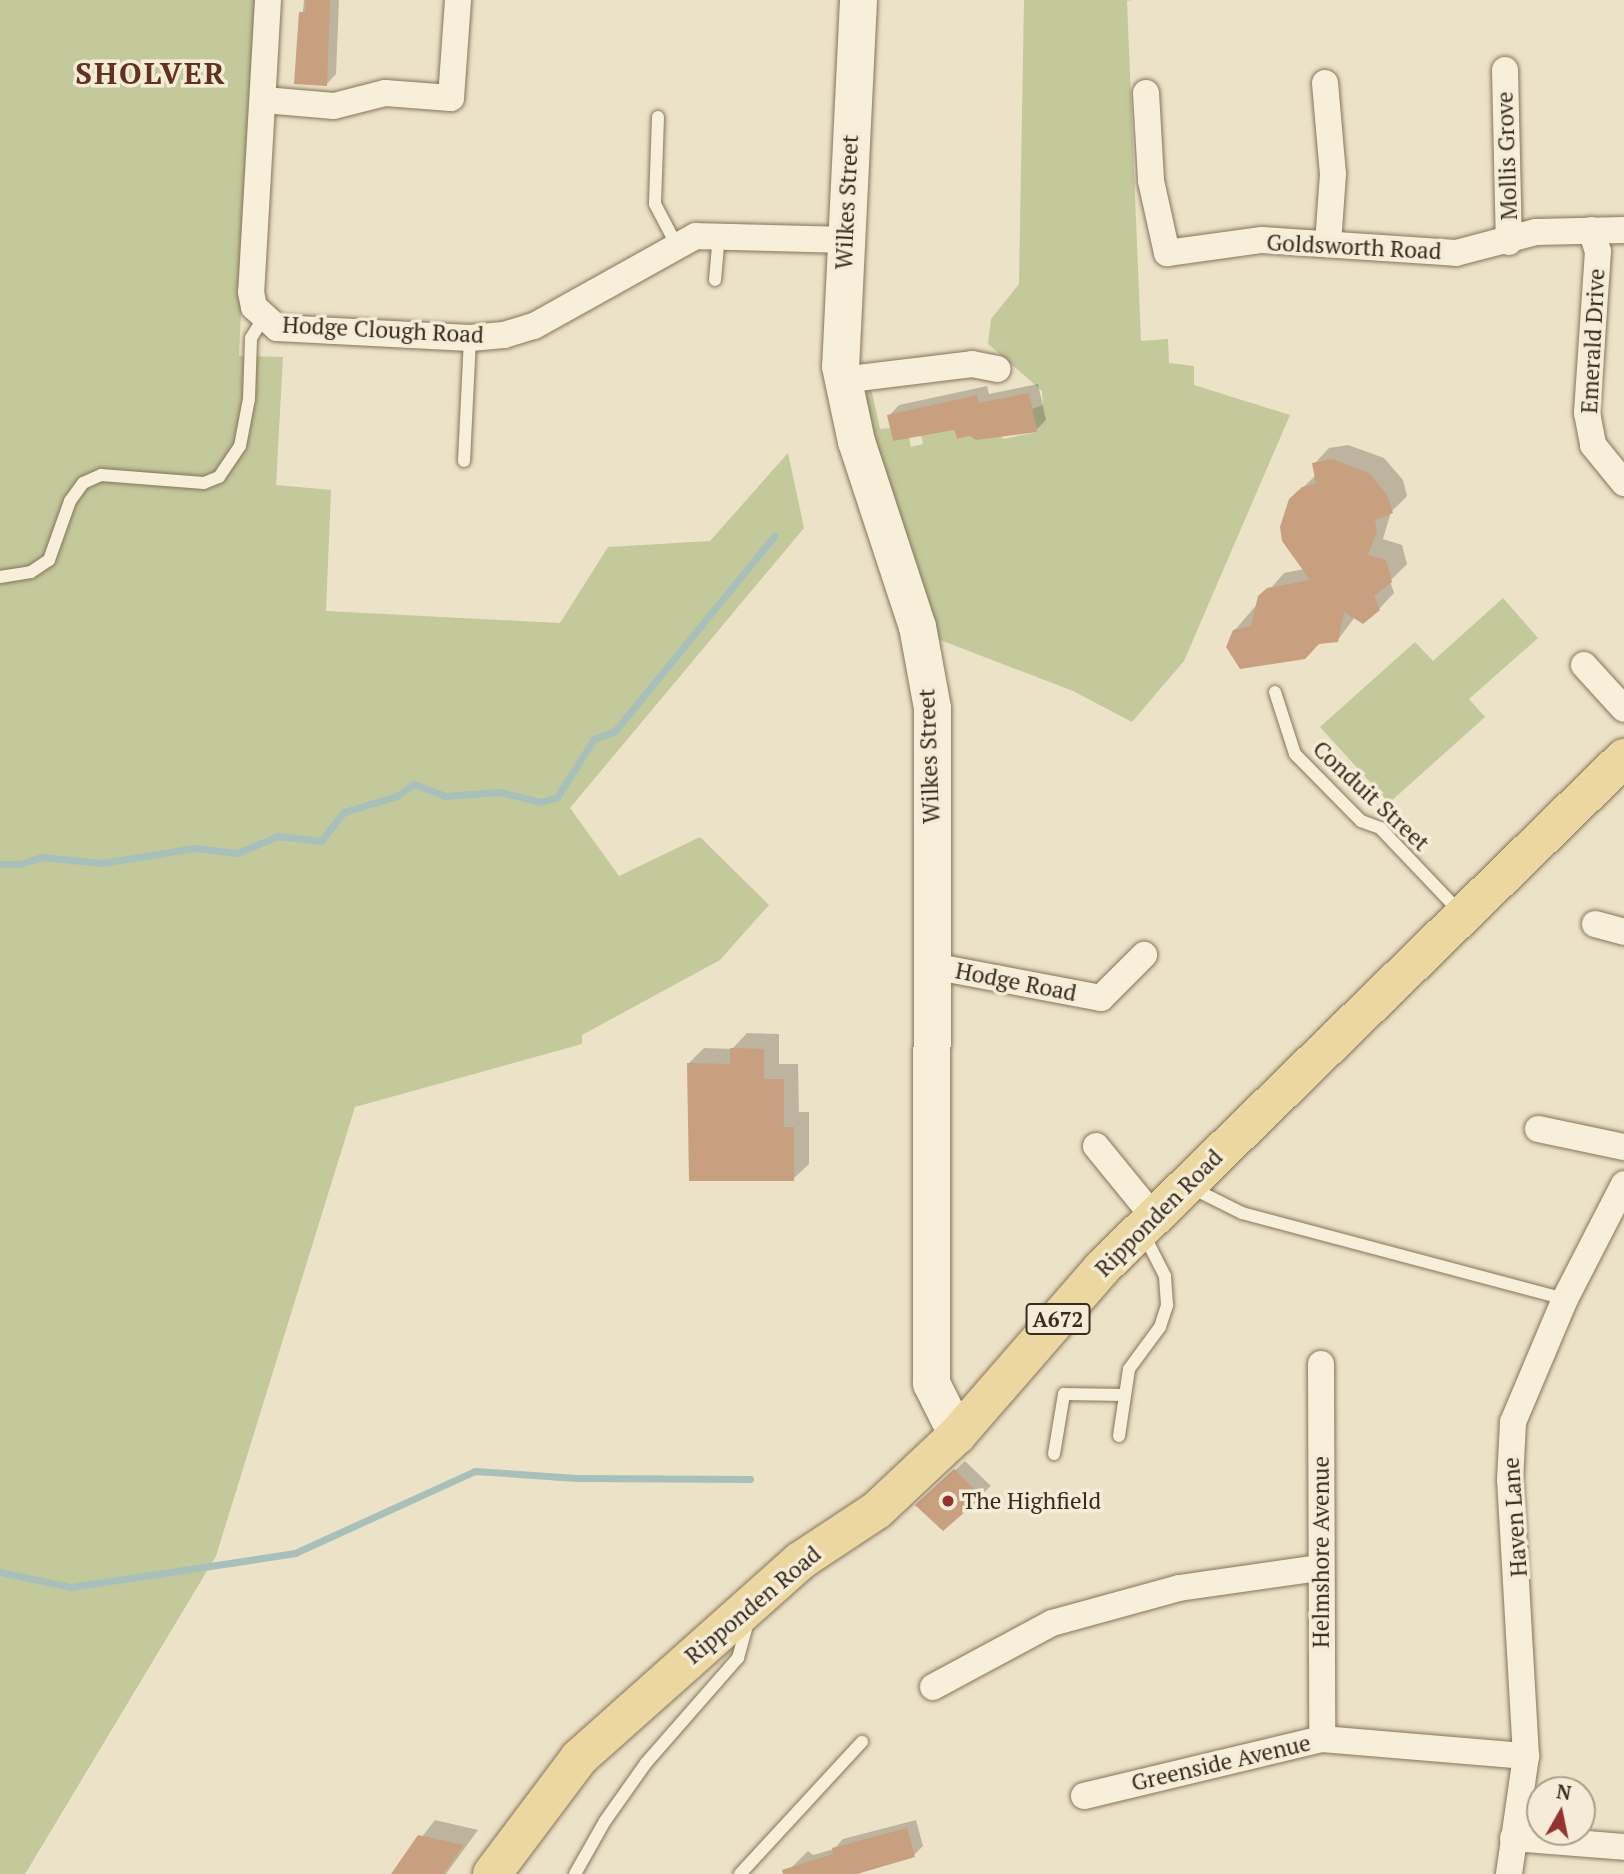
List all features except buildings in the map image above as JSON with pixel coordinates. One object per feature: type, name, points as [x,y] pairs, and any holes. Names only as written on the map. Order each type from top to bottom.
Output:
[{"type":"main road","name":"Ripponden Road","points":[[492,1874],[579,1758],[800,1561],[877,1510],[957,1435],[1147,1224],[1624,758]]},
{"type":"street","name":"Hodge Clough Road","points":[[268,0],[264,100],[250,292],[263,319],[278,328],[470,338],[504,335],[534,326],[676,244],[696,236],[719,234],[845,240]]},
{"type":"street","points":[[264,100],[334,106],[385,93],[451,98],[458,0]]},
{"type":"street","name":"Wilkes Street","points":[[858,0],[845,240],[842,380],[870,489],[917,626],[932,708],[931,1383],[957,1435]]},
{"type":"street","name":"Mollis Grove","points":[[1505,70],[1509,242]]},
{"type":"street","points":[[1325,83],[1333,174],[1328,244]]},
{"type":"street","name":"Goldsworth Road","points":[[1146,93],[1151,181],[1167,253],[1262,240],[1456,253],[1509,242],[1536,232],[1624,230]]},
{"type":"street","name":"Emerald Drive","points":[[1591,230],[1597,262],[1587,413],[1593,445],[1624,483]]},
{"type":"street","points":[[842,380],[972,364],[998,369]]},
{"type":"street","points":[[1584,665],[1624,709]]},
{"type":"street","points":[[1595,924],[1624,932]]},
{"type":"street","name":"Hodge Road","points":[[932,966],[1101,998],[1144,955]]},
{"type":"street","points":[[1538,1129],[1624,1147]]},
{"type":"street","points":[[1096,1146],[1147,1224]]},
{"type":"street","name":"Haven Lane","points":[[1509,1874],[1527,1756],[1510,1437],[1519,1400],[1564,1299],[1624,1184]]},
{"type":"street","name":"Helmshore Avenue","points":[[1321,1364],[1322,1739]]},
{"type":"street","points":[[933,1687],[1052,1623],[1179,1588],[1320,1568]]},
{"type":"street","name":"Greenside Avenue","points":[[1084,1796],[1322,1739],[1527,1756]]},
{"type":"street","points":[[1513,1838],[1624,1847]]},
{"type":"lane","points":[[658,117],[655,204],[676,244]]},
{"type":"lane","points":[[715,281],[719,234]]},
{"type":"lane","points":[[0,577],[31,572],[49,560],[70,501],[83,483],[101,475],[204,483],[219,477],[240,446],[249,399],[251,338],[263,319]]},
{"type":"lane","points":[[464,461],[470,338]]},
{"type":"lane","name":"Conduit Street","points":[[1275,692],[1295,754],[1361,821],[1380,828],[1463,915]]},
{"type":"lane","points":[[1186,1185],[1242,1213],[1564,1299]]},
{"type":"lane","points":[[1119,1436],[1129,1368],[1160,1328],[1167,1305],[1165,1276],[1147,1224]]},
{"type":"lane","points":[[1054,1454],[1064,1394],[1124,1395]]},
{"type":"lane","points":[[575,1874],[646,1763],[738,1658],[747,1638],[751,1604]]},
{"type":"lane","points":[[740,1874],[862,1742]]},
{"type":"green space","points":[[0,0],[255,0],[239,356],[283,357],[276,485],[331,490],[326,611],[560,623],[608,547],[710,541],[788,453],[804,528],[570,808],[619,876],[700,837],[769,905],[720,960],[582,1035],[582,1044],[355,1107],[216,1556],[25,1874],[0,1874]]},
{"type":"green space","points":[[1024,0],[1131,0],[1127,1],[1141,341],[1168,339],[1169,363],[1194,366],[1194,385],[1290,415],[1184,661],[1132,722],[1073,691],[935,638],[886,493],[863,396],[871,388],[880,429],[890,428],[893,441],[909,437],[911,447],[923,444],[921,435],[939,431],[954,430],[957,439],[969,436],[970,427],[972,437],[982,439],[999,422],[1003,439],[1037,432],[1032,409],[1043,405],[1042,391],[988,344],[991,319],[1019,284]]},
{"type":"green space","points":[[1503,598],[1538,638],[1469,699],[1485,717],[1389,803],[1320,727],[1415,642],[1433,661]]},
{"type":"waterway","points":[[0,864],[20,864],[42,857],[102,863],[195,848],[237,853],[278,836],[321,841],[344,812],[397,796],[414,784],[445,796],[499,792],[541,802],[557,797],[594,739],[615,731],[774,536]]},
{"type":"waterway","points":[[0,1572],[71,1587],[295,1553],[475,1471],[577,1478],[750,1479]]},
{"type":"place","name":"The Highfield","points":[[948,1501]]},
{"type":"district","name":"SHOLVER","points":[[151,73]]}]
